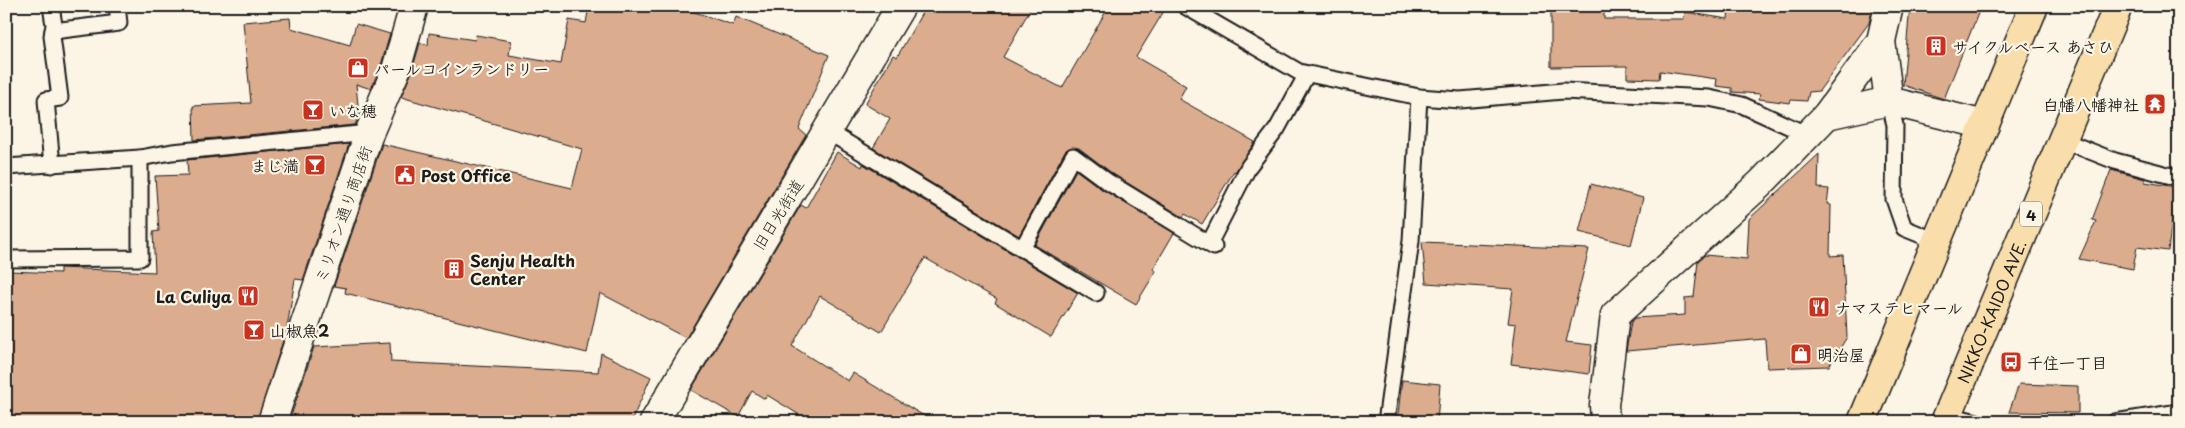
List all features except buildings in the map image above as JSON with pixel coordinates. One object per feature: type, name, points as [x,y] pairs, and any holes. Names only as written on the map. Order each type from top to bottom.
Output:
[{"type":"highway","points":[[1862,422],[2034,6]]},
{"type":"highway","name":"NIKKO-KAIDO AVE.","points":[[1947,418],[2118,6]]},
{"type":"street","name":"ミリオン通り商店街","points":[[272,422],[369,133],[396,70],[414,6]]},
{"type":"street","name":"旧日光街道","points":[[654,422],[901,6]]},
{"type":"street","points":[[1889,6],[1881,41],[1889,101]]},
{"type":"street","points":[[1605,422],[1604,405],[1615,315],[1760,184],[1808,135],[1827,115],[1881,41]]},
{"type":"street","points":[[1827,115],[1889,101],[1985,125]]},
{"type":"lane","points":[[51,6],[60,98],[46,100],[52,165]]},
{"type":"lane","points":[[53,31],[119,23],[117,6]]},
{"type":"lane","points":[[1185,6],[1299,72],[1307,74],[1419,97],[1460,100],[1563,91],[1709,98],[1742,105],[1808,135]]},
{"type":"lane","points":[[1022,249],[1073,156],[1108,182],[1212,245],[1249,166],[1277,129],[1307,74]]},
{"type":"lane","points":[[1386,422],[1411,241],[1419,97]]},
{"type":"lane","points":[[1889,101],[1895,125],[1894,199],[1904,228],[1936,241]]},
{"type":"lane","points":[[827,131],[1096,293]]},
{"type":"lane","points":[[6,167],[140,158],[172,152],[369,133]]},
{"type":"lane","points":[[2062,140],[2115,161],[2179,178]]},
{"type":"lane","points":[[6,259],[140,258],[140,158]]},
{"type":"lane","points":[[2115,422],[2179,412]]},
{"type":"lane","points":[[1947,418],[1977,422]]},
{"type":"place","name":"サイクルベース あさひ","points":[[1936,46]]},
{"type":"place","name":"パールコインランドリー","points":[[358,68]]},
{"type":"place","name":"白幡八幡神社","points":[[2155,104]]},
{"type":"place","name":"いな穂","points":[[313,110]]},
{"type":"place","name":"まじ満","points":[[315,165]]},
{"type":"place","name":"Post Office","points":[[405,175]]},
{"type":"place","name":"Senju Health Center","points":[[454,269]]},
{"type":"place","name":"La Culiya","points":[[248,296]]},
{"type":"place","name":"ナマステヒマール","points":[[1819,307]]},
{"type":"place","name":"山椒魚2","points":[[254,330]]},
{"type":"place","name":"明治屋","points":[[1801,354]]},
{"type":"place","name":"千住一丁目","points":[[2011,362]]}]
